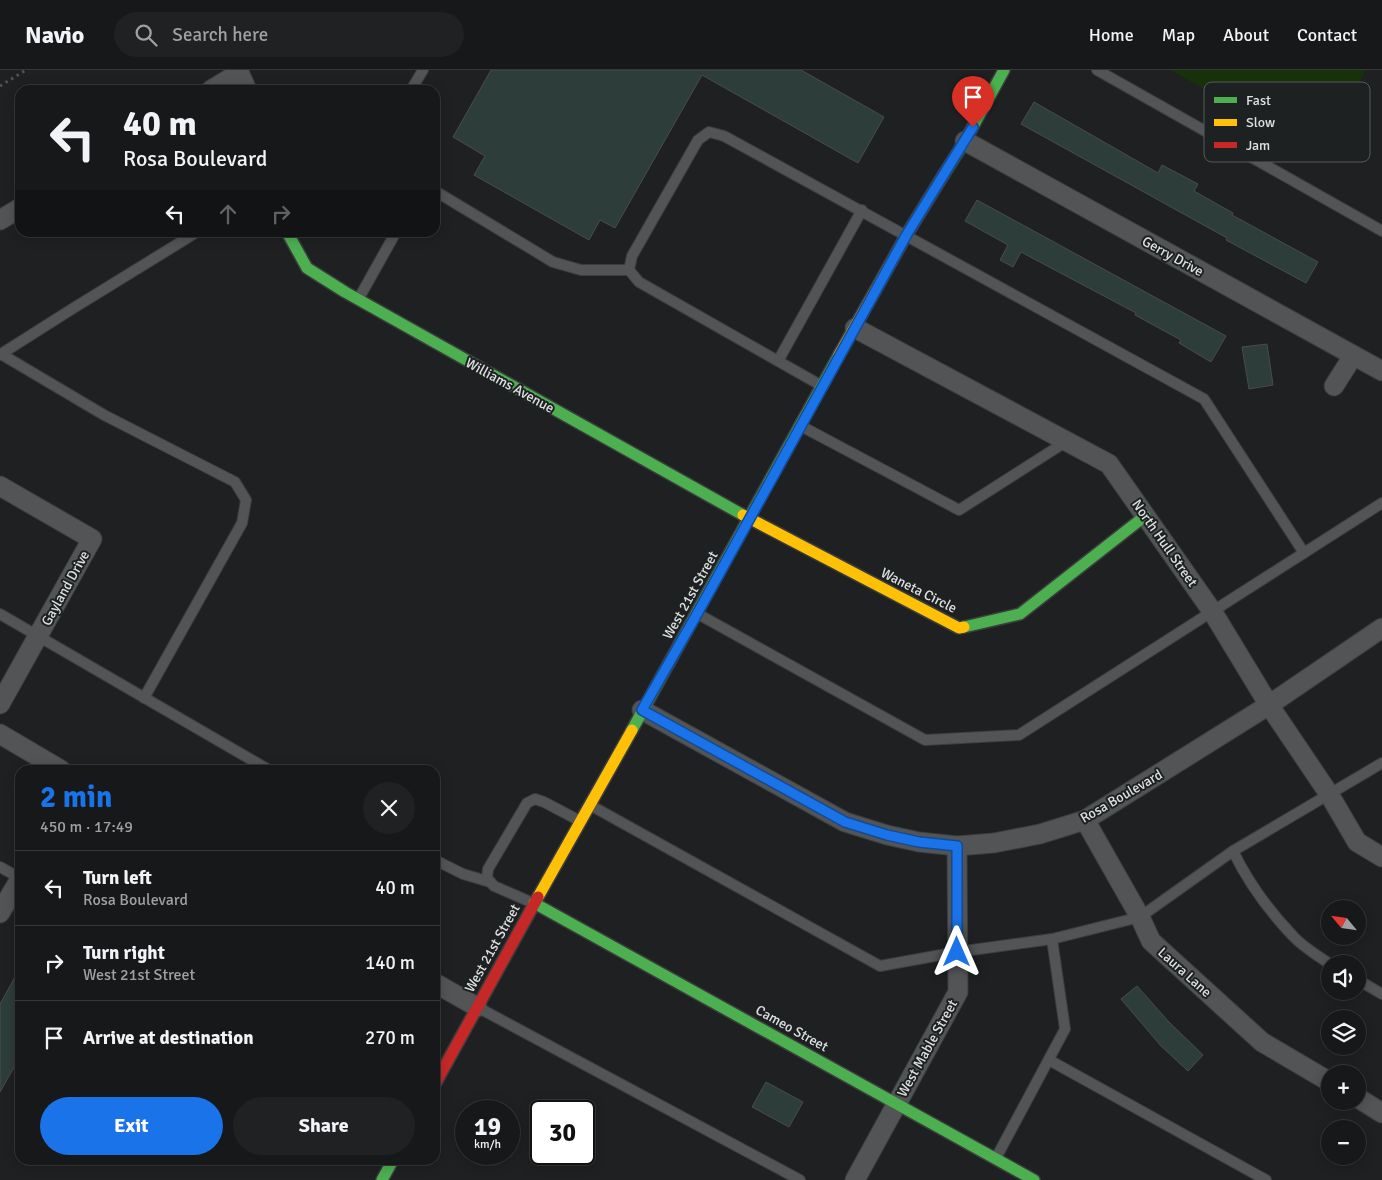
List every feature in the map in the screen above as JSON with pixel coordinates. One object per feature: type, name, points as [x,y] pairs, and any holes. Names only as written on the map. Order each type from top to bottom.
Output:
[{"type":"street","name":"West 21st Street","points":[[440,1075],[907,234],[965,141],[1004,70]]},
{"type":"street","points":[[218,85],[238,71],[245,85]]},
{"type":"street","name":"Gerry Drive","points":[[965,141],[1382,372]]},
{"type":"street","points":[[0,220],[15,211]]},
{"type":"street","name":"Williams Avenue","points":[[290,237],[307,268],[749,520]]},
{"type":"street","name":"North Hull Street","points":[[855,328],[1109,464],[1212,611],[1269,705],[1329,794],[1358,842],[1382,857]]},
{"type":"street","points":[[1334,386],[1353,356]]},
{"type":"street","name":"Gayland Drive","points":[[0,486],[92,539],[0,704]]},
{"type":"street","name":"Waneta Circle","points":[[749,520],[959,628],[1020,614],[1145,516]]},
{"type":"street","name":"Rosa Boulevard","points":[[642,710],[845,822],[887,835],[919,842],[957,846],[994,842],[1040,834],[1085,820],[1269,705],[1382,628]]},
{"type":"street","points":[[0,734],[53,765]]},
{"type":"street","name":"Laura Lane","points":[[1085,820],[1140,917],[1151,941],[1262,1042],[1321,1077]]},
{"type":"street","name":"West Mable Street","points":[[855,1180],[958,992],[957,846]]},
{"type":"street","points":[[0,914],[15,888]]},
{"type":"street","name":"Cameo Street","points":[[534,903],[1034,1180]]},
{"type":"street","points":[[440,986],[476,1007]]},
{"type":"street","points":[[1366,1103],[1382,1113]]},
{"type":"street","points":[[382,1180],[390,1165]]},
{"type":"lane","points":[[414,85],[423,70]]},
{"type":"lane","points":[[1097,70],[1204,131]]},
{"type":"lane","points":[[629,270],[632,256],[698,140],[709,132],[724,136],[907,234],[1204,398],[1304,553]]},
{"type":"lane","points":[[1259,162],[1382,232]]},
{"type":"lane","points":[[440,194],[553,262],[581,270],[629,270]]},
{"type":"lane","points":[[778,361],[862,210]]},
{"type":"lane","points":[[144,698],[242,523],[246,500],[235,482],[104,415],[1,354],[189,237]]},
{"type":"lane","points":[[359,299],[393,237]]},
{"type":"lane","points":[[629,270],[639,282],[822,386]]},
{"type":"lane","points":[[800,425],[959,510],[1068,441]]},
{"type":"lane","points":[[697,614],[925,740],[1019,735],[1382,503]]},
{"type":"lane","points":[[0,614],[260,765]]},
{"type":"lane","points":[[589,804],[880,966],[957,952],[1052,939],[1140,917],[1233,851],[1382,763]]},
{"type":"lane","points":[[534,903],[494,886],[487,878],[488,869],[527,803],[536,799],[580,821]]},
{"type":"lane","points":[[1233,851],[1246,877],[1269,908],[1294,938],[1321,958]]},
{"type":"lane","points":[[440,862],[463,874],[490,882]]},
{"type":"lane","points":[[0,867],[15,876]]},
{"type":"lane","points":[[995,1158],[1065,1029],[1052,939]]},
{"type":"lane","points":[[1366,985],[1382,994]]},
{"type":"lane","points":[[476,1007],[800,1180]]},
{"type":"lane","points":[[1049,1060],[1266,1180]]},
{"type":"path","points":[[0,86],[26,70]]},
{"type":"green space","points":[[1170,70],[1366,70],[1359,82],[1204,82],[1204,89]]},
{"type":"building","points":[[491,70],[801,70],[884,117],[858,163],[702,75],[615,228],[600,220],[589,240],[474,175],[485,156],[453,137]]},
{"type":"building","points":[[1034,102],[1158,173],[1162,165],[1198,184],[1194,191],[1233,213],[1232,215],[1318,262],[1306,283],[1021,124]]},
{"type":"building","points":[[977,200],[1226,336],[1211,362],[1179,343],[1181,340],[1135,315],[1136,313],[1021,252],[1013,267],[1000,260],[1008,245],[965,221]]},
{"type":"building","points":[[1267,344],[1273,385],[1249,389],[1242,347]]},
{"type":"building","points":[[15,977],[15,1066],[0,1092],[0,1004]]},
{"type":"building","points":[[1137,986],[1169,1022],[1203,1055],[1188,1071],[1161,1046],[1121,999]]},
{"type":"building","points":[[766,1082],[803,1102],[789,1127],[752,1107]]},
{"type":"traffic: fast","points":[[944,174],[965,141],[1004,70]]},
{"type":"traffic: fast","points":[[290,237],[307,268],[345,292],[743,515]]},
{"type":"traffic: fast","points":[[632,730],[839,355]]},
{"type":"traffic: fast","points":[[964,627],[1020,614],[1145,516]]},
{"type":"traffic: fast","points":[[534,903],[1034,1180]]},
{"type":"traffic: fast","points":[[382,1180],[390,1165]]},
{"type":"traffic: slow","points":[[839,355],[907,234],[944,174]]},
{"type":"traffic: slow","points":[[743,515],[959,628],[964,627]]},
{"type":"traffic: slow","points":[[538,897],[632,730]]},
{"type":"traffic: jam","points":[[440,1075],[538,897]]},
{"type":"route","points":[[957,952],[957,846],[919,842],[887,835],[845,822],[642,710],[907,234],[973,127]]}]
